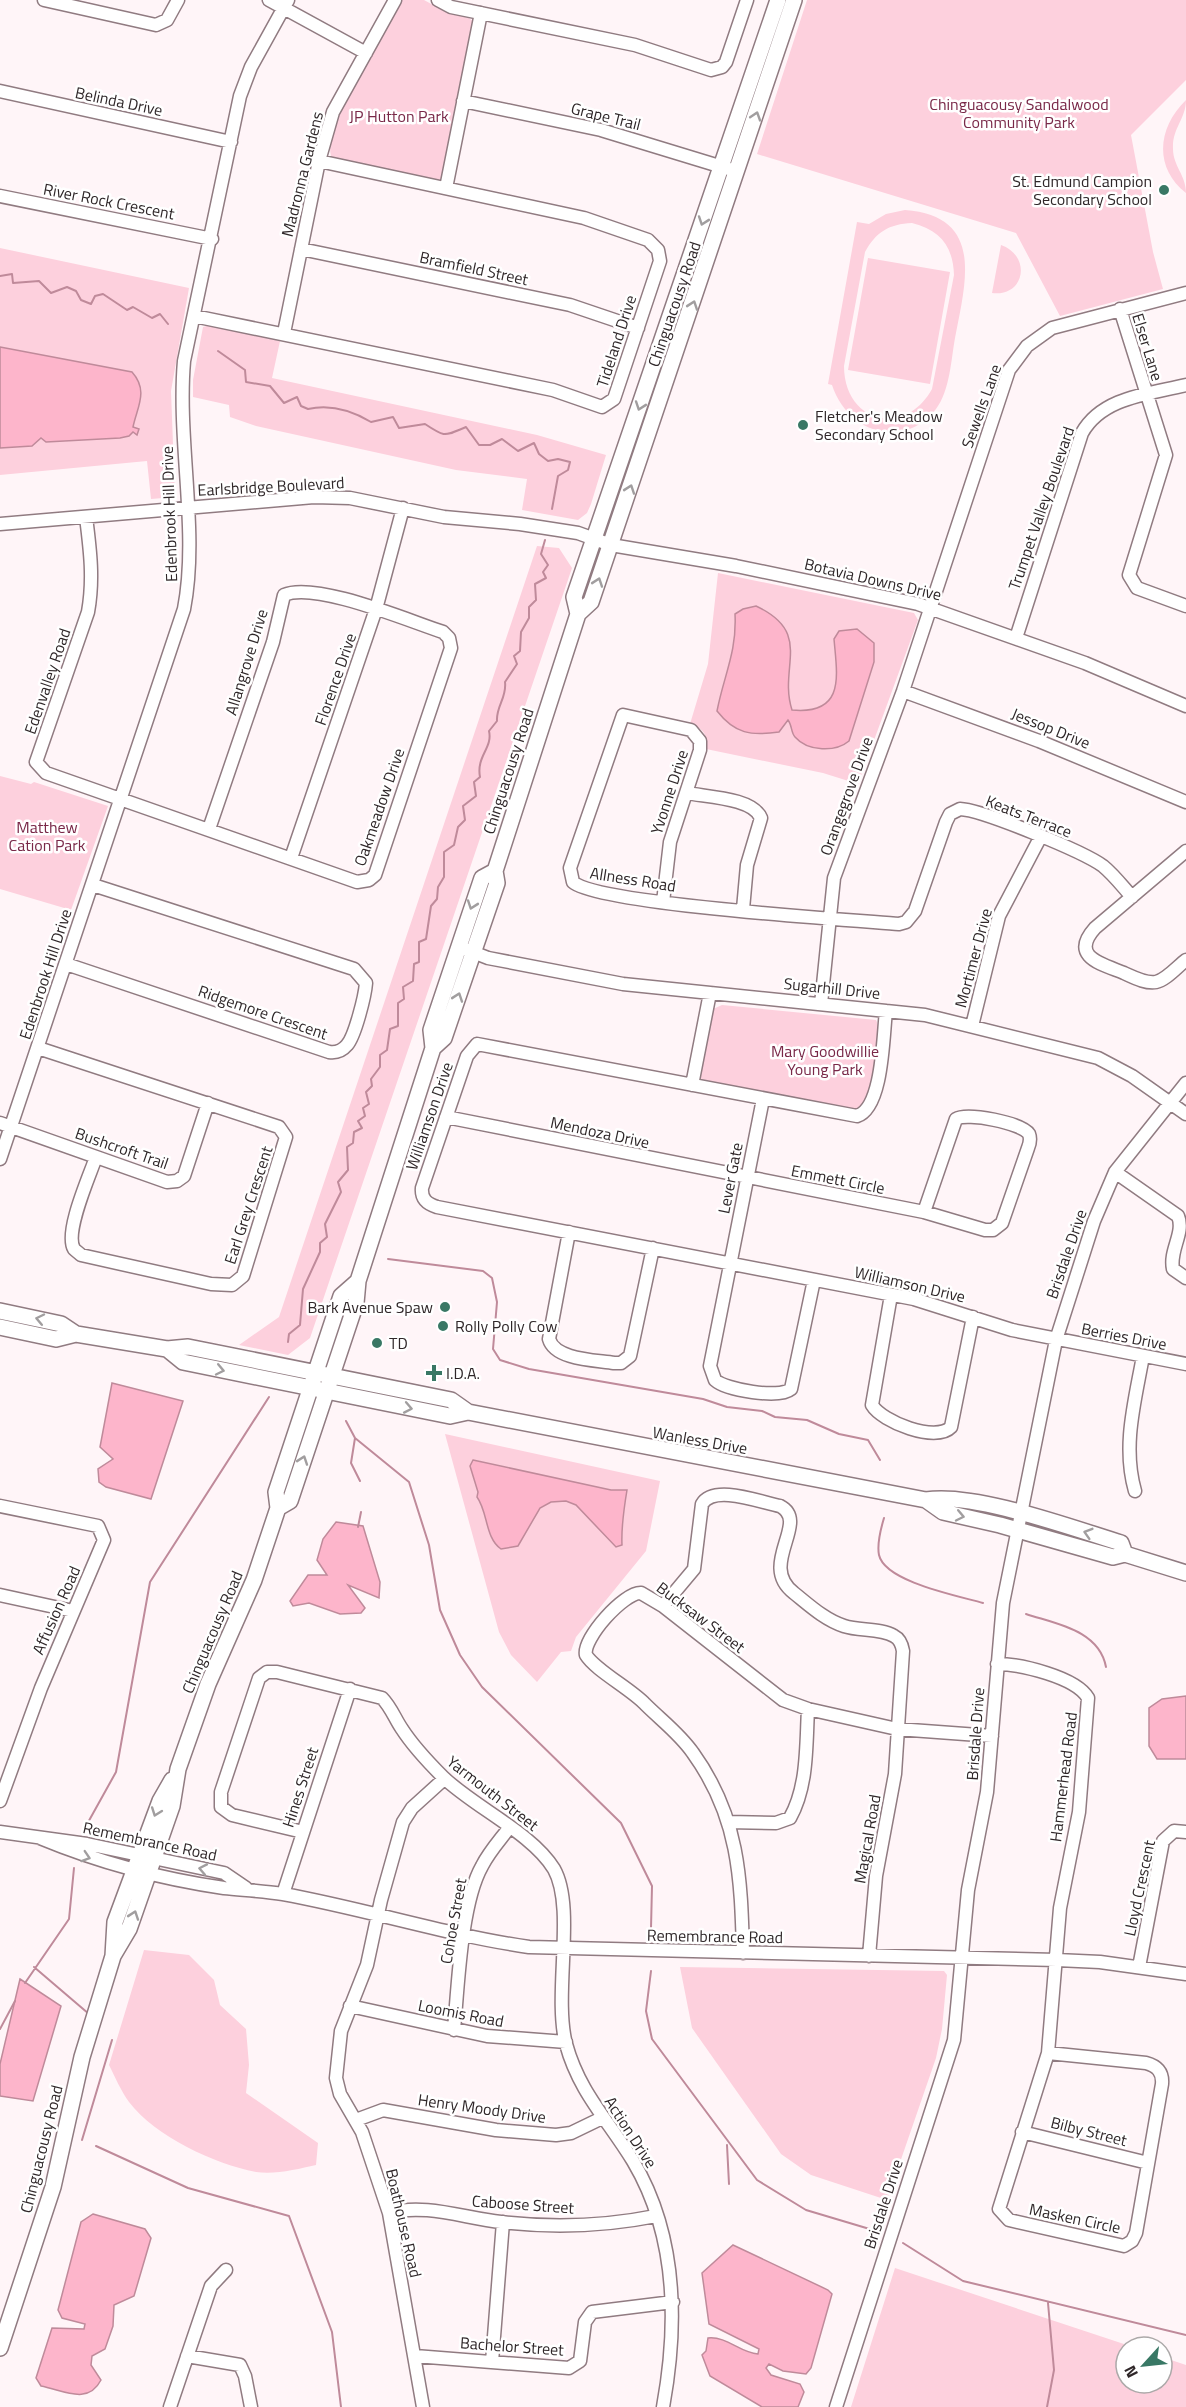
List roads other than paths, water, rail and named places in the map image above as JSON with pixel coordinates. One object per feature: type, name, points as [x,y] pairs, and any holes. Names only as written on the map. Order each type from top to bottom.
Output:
[{"type":"main road","name":"Chinguacousy Road","points":[[578,614],[574,597],[778,0]]},
{"type":"main road","name":"Chinguacousy Road","points":[[433,1048],[444,1038],[497,883],[495,871],[578,614],[591,602],[738,172],[794,0]]},
{"type":"main road","name":"Chinguacousy Road","points":[[278,1508],[290,1500],[356,1303],[358,1281],[433,1048],[430,1030],[458,947],[482,878],[495,871]]},
{"type":"main road","name":"Chinguacousy Road","points":[[0,2348],[53,2187],[82,2057],[112,1956],[115,1922],[172,1806],[178,1769],[208,1684],[254,1580],[278,1508],[276,1492],[341,1296],[358,1281]]},
{"type":"main road","name":"Wanless Drive","points":[[0,1311],[61,1324],[76,1334]]},
{"type":"main road","name":"Wanless Drive","points":[[0,1327],[56,1339],[76,1334],[167,1349],[188,1347],[451,1400],[468,1412]]},
{"type":"main road","name":"Wanless Drive","points":[[167,1349],[183,1362],[450,1416],[468,1412],[926,1500],[944,1497],[1020,1514],[1121,1543],[1125,1554]]},
{"type":"main road","name":"Wanless Drive","points":[[926,1500],[943,1512],[1017,1529],[1113,1557],[1125,1554],[1186,1572]]},
{"type":"street","points":[[44,0],[156,25],[167,20],[178,0]]},
{"type":"street","points":[[269,0],[286,4],[366,53]]},
{"type":"street","name":"Madronna Gardens","points":[[284,333],[319,161],[333,112],[395,0]]},
{"type":"street","points":[[438,0],[451,7],[635,45],[711,70],[722,67],[726,62],[747,0]]},
{"type":"street","name":"Edenbrook Hill Drive","points":[[0,1159],[6,1125],[38,1048],[184,609],[189,571],[181,398],[184,361],[212,238],[240,96],[247,77],[286,4]]},
{"type":"street","points":[[446,188],[480,13]]},
{"type":"street","name":"Belinda Drive","points":[[0,90],[231,142]]},
{"type":"street","name":"Grape Trail","points":[[463,101],[602,130],[738,172]]},
{"type":"street","name":"Tideland Drive","points":[[194,316],[553,390],[602,407],[614,399],[660,261],[658,250],[648,240],[584,218],[319,161]]},
{"type":"street","name":"River Rock Crescent","points":[[0,196],[212,238]]},
{"type":"street","name":"Bramfield Street","points":[[301,249],[570,305],[638,328]]},
{"type":"street","name":"Sewells Lane","points":[[930,607],[1003,385],[1013,364],[1032,341],[1052,328],[1186,293]]},
{"type":"street","name":"Elser Lane","points":[[1120,309],[1166,455],[1129,575],[1137,588],[1186,606]]},
{"type":"street","name":"Trumpet Valley Boulevard","points":[[1016,638],[1090,419],[1111,405],[1186,385]]},
{"type":"street","name":"Earlsbridge Boulevard","points":[[0,524],[186,507],[314,498],[350,498],[444,517],[520,524],[578,533],[611,544]]},
{"type":"street","name":"Florence Drive","points":[[291,858],[376,609],[403,508]]},
{"type":"street","name":"Edenvalley Road","points":[[86,516],[92,564],[92,592],[88,612],[36,762],[46,773],[121,799]]},
{"type":"street","name":"Botavia Downs Drive","points":[[611,544],[736,566],[930,607],[1085,663],[1186,706]]},
{"type":"street","name":"Allangrove Drive","points":[[209,829],[273,642],[284,595],[291,592],[313,591],[376,609]]},
{"type":"street","name":"Orangegrove Drive","points":[[821,1004],[829,918],[837,867],[903,690],[930,607]]},
{"type":"street","name":"Oakmeadow Drive","points":[[121,799],[357,882],[369,880],[375,876],[451,648],[449,638],[443,632],[376,609]]},
{"type":"street","name":"Jessop Drive","points":[[903,690],[1039,741],[1186,802]]},
{"type":"street","name":"Allness Road","points":[[623,715],[572,862],[570,876],[573,882],[584,889],[663,902],[829,918]]},
{"type":"street","name":"Yvonne Drive","points":[[623,715],[685,728],[696,733],[700,750],[668,852],[663,902]]},
{"type":"street","points":[[687,793],[745,804],[758,811],[761,818],[747,865],[743,909]]},
{"type":"street","name":"Keats Terrace","points":[[829,918],[899,924],[912,918],[946,822],[955,810],[967,809],[1041,836],[1104,867],[1132,897]]},
{"type":"street","name":"Mortimer Drive","points":[[972,1026],[999,916],[1041,836]]},
{"type":"street","points":[[1186,851],[1095,928],[1085,941],[1085,947],[1092,960],[1147,982],[1155,983],[1186,960]]},
{"type":"street","name":"Ridgemore Crescent","points":[[66,964],[329,1052],[337,1053],[348,1045],[365,993],[366,983],[354,969],[93,885]]},
{"type":"street","name":"Sugarhill Drive","points":[[458,947],[623,984],[925,1015],[1098,1058],[1132,1076],[1186,1114]]},
{"type":"street","points":[[692,1085],[710,993]]},
{"type":"street","name":"Williamson Drive","points":[[886,1011],[877,1084],[870,1108],[865,1114],[849,1116],[477,1044],[467,1056],[422,1188],[425,1201],[436,1207],[928,1302],[1012,1330],[1056,1340]]},
{"type":"street","name":"Earl Grey Crescent","points":[[38,1048],[279,1127],[286,1137],[243,1276],[232,1285],[211,1284],[81,1255],[74,1249],[72,1238],[74,1223],[96,1157]]},
{"type":"street","name":"Brisdale Drive","points":[[836,2407],[948,2059],[958,2014],[968,1890],[987,1792],[1003,1603],[1056,1340],[1094,1221],[1115,1172],[1186,1083]]},
{"type":"street","name":"Lever Gate","points":[[763,1099],[711,1366],[715,1380],[734,1387],[775,1395],[791,1389],[814,1280]]},
{"type":"street","name":"Bushcroft Trail","points":[[6,1125],[167,1182],[177,1181],[183,1176],[188,1166],[208,1103]]},
{"type":"street","name":"Emmett Circle","points":[[746,1178],[924,1212],[985,1230],[997,1228],[1002,1223],[1029,1148],[1028,1134],[1019,1126],[967,1114],[956,1119],[924,1212]]},
{"type":"street","name":"Mendoza Drive","points":[[446,1117],[746,1178]]},
{"type":"street","points":[[1115,1172],[1178,1216],[1180,1228],[1171,1261],[1173,1269],[1186,1278]]},
{"type":"street","points":[[569,1232],[549,1339],[553,1349],[561,1353],[615,1364],[626,1361],[630,1356],[652,1248]]},
{"type":"street","points":[[891,1295],[872,1405],[885,1418],[906,1427],[940,1434],[951,1427],[973,1317]]},
{"type":"street","name":"Berries Drive","points":[[1056,1340],[1186,1364]]},
{"type":"street","points":[[1136,1491],[1131,1475],[1129,1435],[1143,1356]]},
{"type":"street","name":"Magical Road","points":[[663,1606],[694,1569],[701,1509],[708,1496],[719,1493],[784,1508],[790,1521],[779,1570],[787,1587],[827,1618],[844,1626],[889,1634],[902,1645],[892,1790],[876,1876],[869,1956]]},
{"type":"street","name":"Affusion Road","points":[[0,1506],[98,1526],[101,1530],[103,1546],[36,1699],[0,1801]]},
{"type":"street","name":"Bucksaw Street","points":[[742,1953],[741,1875],[728,1822],[712,1783],[692,1751],[636,1695],[586,1655],[586,1641],[626,1597],[641,1593],[663,1606],[783,1700],[808,1709],[897,1729],[992,1736]]},
{"type":"street","points":[[0,1595],[73,1611]]},
{"type":"street","name":"Hammerhead Road","points":[[997,1664],[1016,1664],[1033,1668],[1080,1688],[1089,1698],[1079,1812],[1060,1908],[1057,1960]]},
{"type":"street","name":"Yarmouth Street","points":[[303,1832],[225,1812],[221,1807],[221,1792],[262,1674],[277,1672],[382,1698],[413,1744],[444,1779],[541,1854],[554,1870],[562,1893],[562,1948]]},
{"type":"street","name":"Hines Street","points":[[283,1894],[350,1689]]},
{"type":"street","points":[[728,1822],[776,1823],[790,1818],[797,1804],[802,1780],[808,1709]]},
{"type":"street","name":"Boathouse Road","points":[[423,2407],[388,2213],[374,2166],[356,2120],[340,2094],[336,2078],[341,2031],[367,1965],[403,1822],[412,1808],[444,1779]]},
{"type":"street","name":"Cohoe Street","points":[[454,2030],[464,1936],[478,1872],[509,1828]]},
{"type":"street","name":"Lloyd Crescent","points":[[1139,1967],[1163,1841],[1174,1831],[1186,1832]]},
{"type":"street","name":"Remembrance Road","points":[[0,1832],[40,1838],[86,1857],[224,1874],[249,1890],[283,1894],[464,1936],[529,1947],[1057,1960],[1139,1967],[1186,1974]]},
{"type":"street","name":"Action Drive","points":[[562,1948],[562,2005],[566,2042],[581,2084],[639,2172],[656,2217],[673,2302],[670,2368],[663,2407]]},
{"type":"street","name":"Masken Circle","points":[[1048,2053],[1146,2063],[1158,2069],[1163,2078],[1136,2233],[1128,2244],[1119,2247],[1031,2226],[1010,2220],[999,2209],[1048,2053],[1057,1960]]},
{"type":"street","name":"Loomis Road","points":[[350,2006],[454,2030],[507,2039],[566,2042]]},
{"type":"street","name":"Henry Moody Drive","points":[[356,2120],[383,2110],[496,2130],[556,2135],[571,2133],[602,2118]]},
{"type":"street","name":"Bilby Street","points":[[1022,2132],[1148,2163]]},
{"type":"street","name":"Caboose Street","points":[[388,2213],[413,2208],[503,2222],[587,2225],[620,2223],[656,2217]]},
{"type":"street","points":[[492,2362],[503,2222]]},
{"type":"street","points":[[170,2407],[211,2286],[226,2270]]},
{"type":"street","name":"Bachelor Street","points":[[415,2356],[569,2368],[580,2361],[585,2322],[592,2312],[673,2302]]},
{"type":"street","points":[[187,2356],[240,2365],[245,2376],[250,2407]]},
{"type":"waterway","points":[[0,276],[12,274],[13,283],[39,281],[51,293],[67,287],[76,291],[81,300],[91,304],[95,296],[103,294],[127,310],[133,307],[152,318],[160,314],[168,324]]},
{"type":"waterway","points":[[218,351],[245,370],[246,382],[270,386],[284,403],[297,397],[301,406],[308,409],[324,407],[340,409],[371,422],[393,417],[399,428],[425,424],[445,434],[466,427],[479,445],[490,445],[502,439],[518,451],[534,443],[539,454],[548,461],[558,459],[570,462],[568,470],[558,476],[552,509]]},
{"type":"waterway","points":[[288,1342],[289,1334],[300,1325],[303,1289],[320,1252],[320,1243],[327,1237],[325,1224],[341,1192],[338,1182],[348,1170],[347,1147],[353,1143],[354,1132],[362,1128],[358,1121],[365,1116],[363,1108],[369,1104],[366,1092],[372,1086],[371,1079],[380,1067],[380,1055],[387,1050],[390,1029],[398,1026],[398,1003],[404,999],[403,987],[413,981],[414,964],[419,962],[419,942],[426,939],[431,906],[437,899],[438,887],[444,877],[444,852],[454,845],[458,827],[465,820],[463,806],[476,796],[474,782],[480,777],[480,763],[489,742],[489,731],[497,721],[505,682],[517,664],[514,656],[520,651],[521,632],[529,618],[529,607],[536,600],[535,584],[546,578],[543,572],[548,565],[541,554],[545,540]]},
{"type":"waterway","points":[[388,1259],[483,1271],[492,1278],[497,1302],[493,1349],[500,1360],[529,1369],[703,1399],[727,1407],[762,1411],[775,1417],[807,1420],[839,1434],[868,1440],[880,1460]]},
{"type":"waterway","points":[[86,1826],[116,1772],[150,1582],[269,1397]]},
{"type":"waterway","points":[[346,1421],[355,1438],[409,1482],[429,1545],[440,1610],[460,1655],[482,1687],[621,1823],[652,1886],[651,1928]]},
{"type":"waterway","points":[[355,1438],[351,1463],[360,1481]]},
{"type":"waterway","points":[[358,1527],[361,1512]]},
{"type":"waterway","points":[[884,1518],[879,1551],[884,1565],[908,1580],[983,1603]]},
{"type":"waterway","points":[[1026,1614],[1063,1625],[1086,1637],[1102,1655],[1106,1667]]},
{"type":"waterway","points":[[25,1983],[69,1919],[74,1868]]},
{"type":"waterway","points":[[34,1967],[89,2014]]},
{"type":"waterway","points":[[651,1971],[646,2011],[652,2039],[757,2180],[806,2210],[873,2230]]},
{"type":"waterway","points":[[0,2029],[15,2001]]},
{"type":"waterway","points":[[82,2140],[112,2040]]},
{"type":"waterway","points":[[727,2145],[729,2184]]},
{"type":"waterway","points":[[96,2146],[188,2188],[289,2216],[332,2332],[341,2407]]},
{"type":"waterway","points":[[903,2243],[963,2281],[1186,2335]]},
{"type":"waterway","points":[[1047,2407],[1054,2370],[1048,2303]]},
{"type":"place","name":"St. Edmund Campion Secondary School","points":[[1164,190]]},
{"type":"place","name":"Fletcher's Meadow Secondary School","points":[[803,425]]},
{"type":"place","name":"Bark Avenue Spaw","points":[[445,1307]]},
{"type":"place","name":"Rolly Polly Cow","points":[[443,1326]]},
{"type":"place","name":"TD","points":[[377,1343]]},
{"type":"place","name":"I.D.A.","points":[[434,1373]]},
{"type":"park label","name":"Chinguacousy Sandalwood Community Park","points":[[1019,113]]},
{"type":"park label","name":"JP Hutton Park","points":[[399,116]]},
{"type":"park label","name":"Matthew Cation Park","points":[[47,836]]},
{"type":"park label","name":"Mary Goodwillie Young Park","points":[[825,1060]]}]
